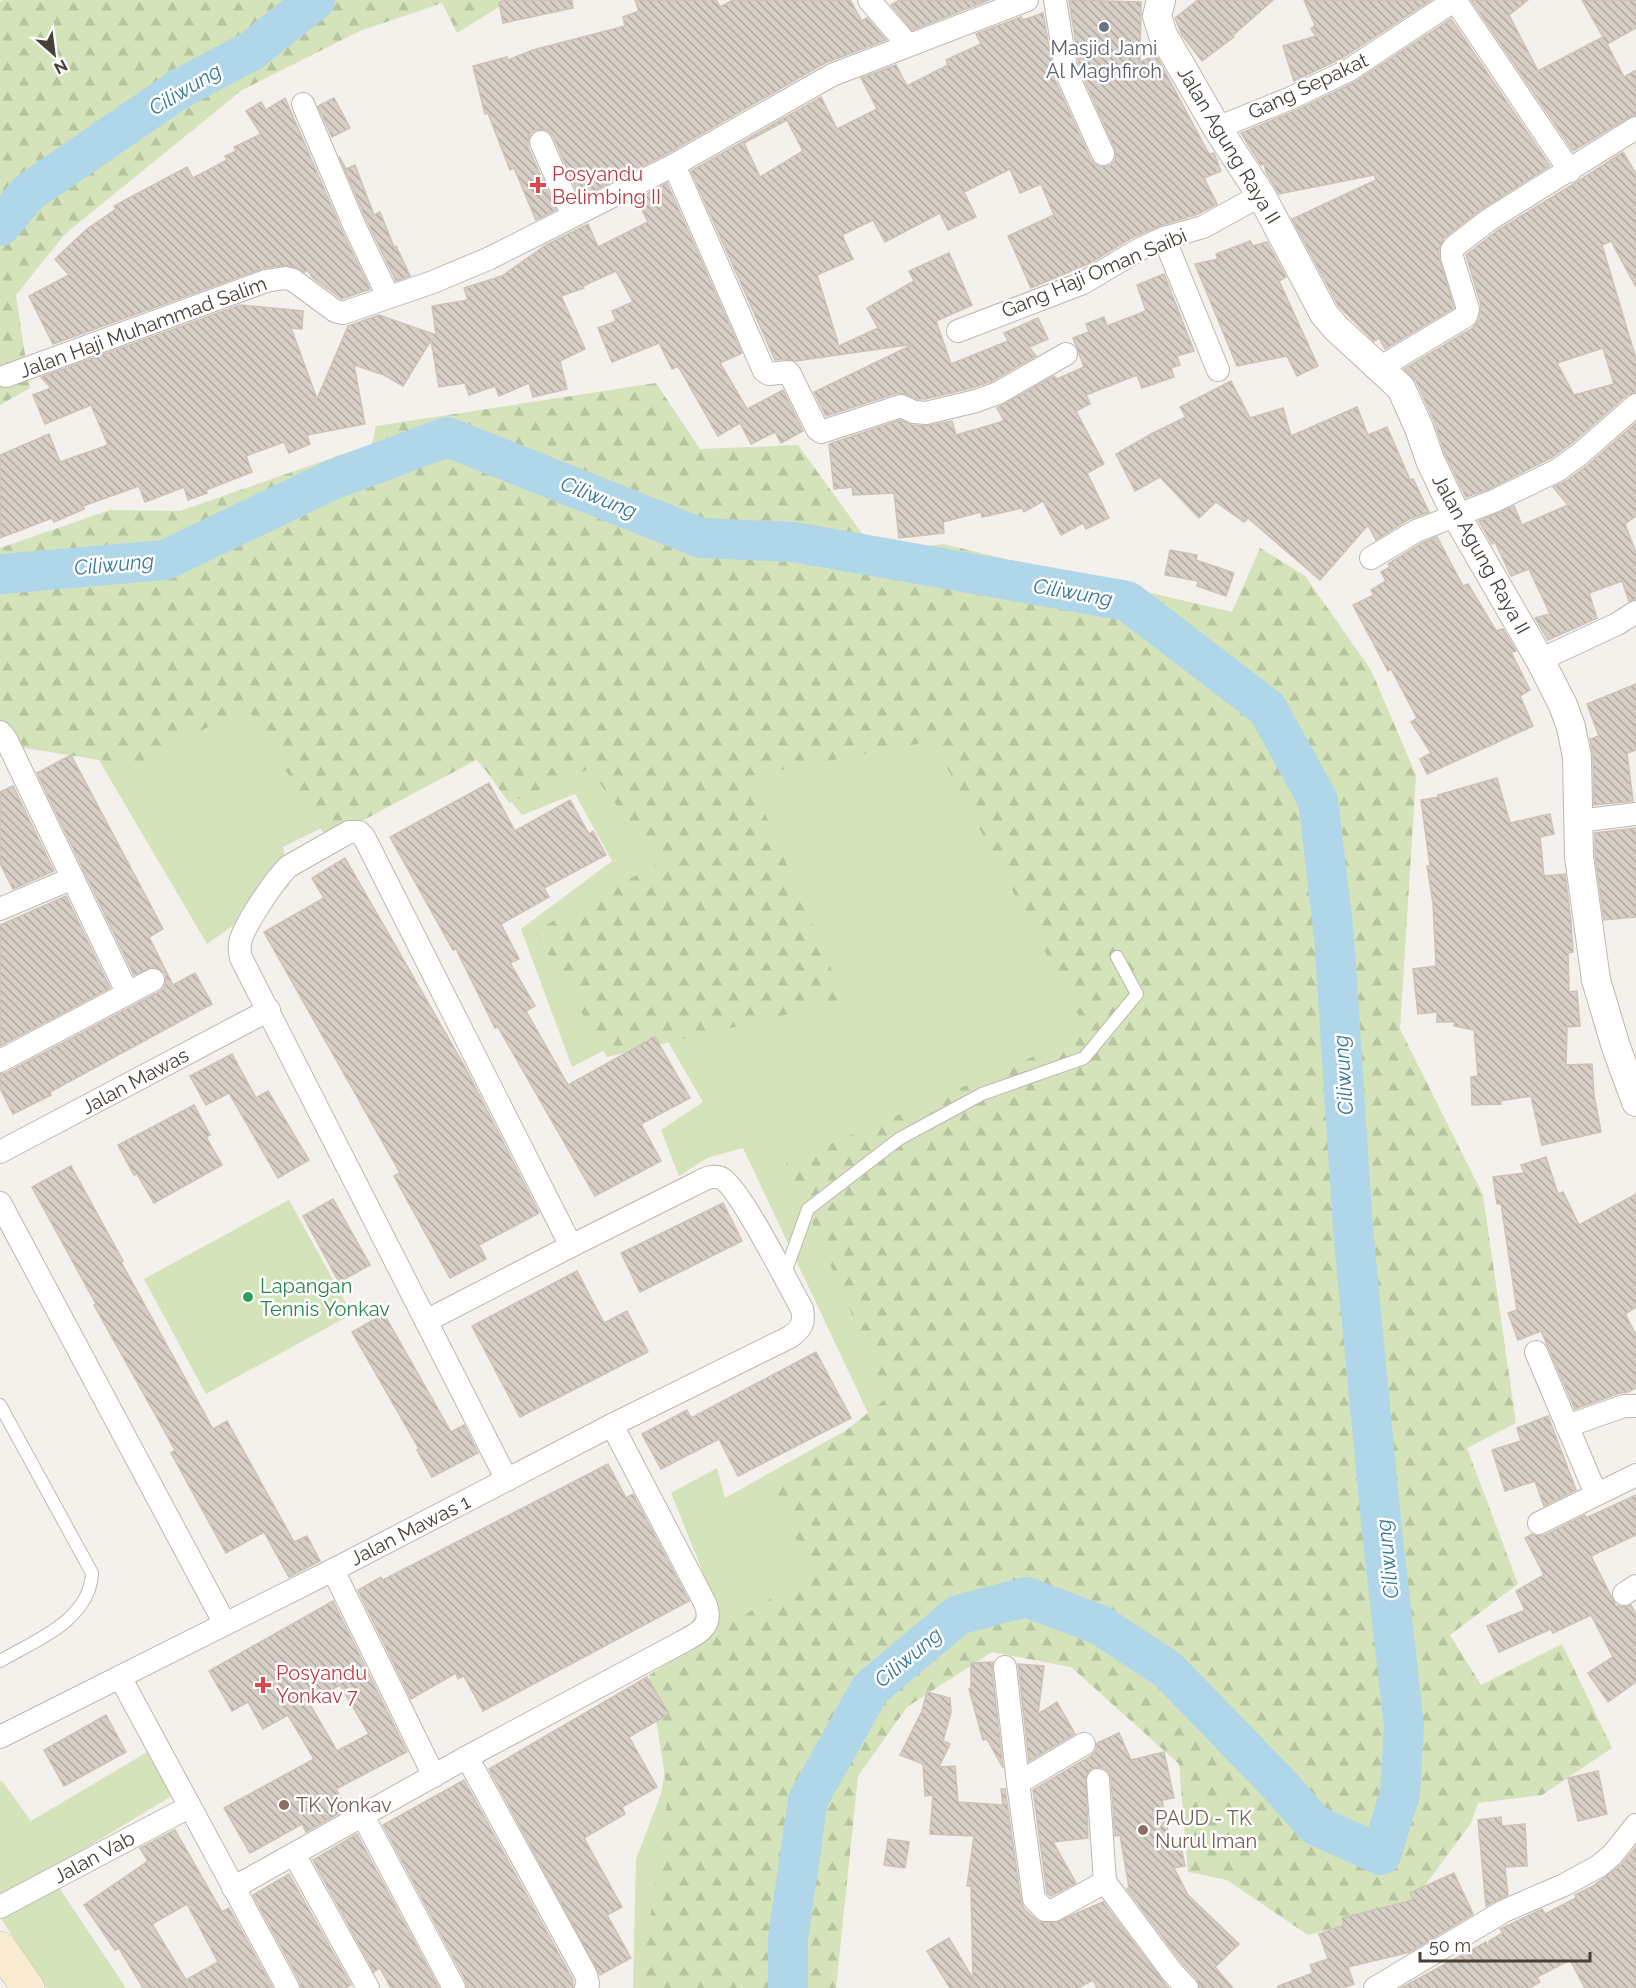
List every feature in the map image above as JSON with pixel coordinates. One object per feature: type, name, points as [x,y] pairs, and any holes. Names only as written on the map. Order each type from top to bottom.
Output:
[{"type":"main road","points":[[0,1948],[28,1988]]},
{"type":"street","points":[[869,0],[908,45]]},
{"type":"street","name":"Jalan Haji Muhammad Salim","points":[[6,376],[266,281],[285,278],[293,280],[335,311],[343,313],[433,282],[490,258],[674,165],[832,75],[1027,0]]},
{"type":"street","points":[[1055,0],[1067,74],[1103,154]]},
{"type":"street","name":"Jalan Agung Raya II","points":[[1161,0],[1156,16],[1163,35],[1217,128],[1261,195],[1324,314],[1401,388],[1430,460],[1456,515],[1540,660],[1563,705],[1574,739],[1578,772],[1581,885],[1596,980],[1633,1084]]},
{"type":"street","points":[[1455,0],[1570,171]]},
{"type":"street","name":"Gang Sepakat","points":[[1217,128],[1291,98],[1349,70],[1455,0]]},
{"type":"street","points":[[303,104],[355,227],[388,296]]},
{"type":"street","points":[[1381,368],[1467,314],[1452,257],[1452,250],[1455,246],[1490,219],[1636,128]]},
{"type":"street","points":[[542,142],[573,216]]},
{"type":"street","points":[[674,165],[764,371],[769,374],[788,372],[790,374],[817,429],[821,432],[901,406],[914,412],[926,413],[976,401],[998,393],[1066,354]]},
{"type":"street","name":"Gang Haji Oman Saibi","points":[[958,331],[1083,283],[1111,265],[1164,238],[1203,227],[1261,195]]},
{"type":"street","points":[[1164,238],[1218,370]]},
{"type":"street","points":[[1371,558],[1416,531],[1503,497],[1558,470],[1636,405]]},
{"type":"street","points":[[1540,660],[1617,624],[1636,612]]},
{"type":"street","points":[[0,732],[6,738],[127,992]]},
{"type":"street","points":[[1578,821],[1636,814]]},
{"type":"street","points":[[507,1480],[241,958],[239,951],[242,937],[281,873],[289,866],[349,832],[359,832],[364,837],[571,1246]]},
{"type":"street","points":[[1,907],[73,878]]},
{"type":"street","points":[[0,1061],[153,980]]},
{"type":"street","name":"Jalan Mawas","points":[[0,1152],[269,1010]]},
{"type":"street","points":[[426,1321],[701,1181],[718,1176],[728,1182],[738,1195],[784,1277]]},
{"type":"street","points":[[0,1203],[225,1624]]},
{"type":"street","name":"Jalan Mawas 1","points":[[0,1737],[333,1570],[612,1425],[790,1337],[798,1331],[802,1324],[802,1309],[784,1277]]},
{"type":"street","points":[[1536,1352],[1596,1494]]},
{"type":"street","points":[[1567,1426],[1624,1406],[1636,1406]]},
{"type":"street","points":[[233,1888],[467,1757],[699,1632],[708,1621],[708,1610],[612,1425]]},
{"type":"street","points":[[1539,1523],[1636,1475]]},
{"type":"street","points":[[333,1570],[434,1776]]},
{"type":"street","points":[[1005,1667],[1032,1894],[1037,1904],[1045,1910],[1054,1910],[1105,1882]]},
{"type":"street","points":[[120,1677],[288,1988]]},
{"type":"street","points":[[1018,1783],[1084,1744]]},
{"type":"street","points":[[467,1757],[586,1975],[588,1984],[586,1988]]},
{"type":"street","points":[[1098,1780],[1105,1882],[1186,1988]]},
{"type":"street","name":"Jalan Vab","points":[[0,1907],[189,1807]]},
{"type":"street","points":[[363,1816],[454,1988]]},
{"type":"street","points":[[1376,1988],[1504,1911],[1564,1885],[1599,1866],[1612,1855],[1636,1826]]},
{"type":"street","points":[[294,1854],[368,1988]]},
{"type":"lane","points":[[784,1277],[808,1209],[899,1139],[982,1094],[1084,1058],[1137,994],[1117,957]]},
{"type":"lane","points":[[0,1405],[92,1573],[90,1592],[73,1615],[55,1629],[0,1661]]},
{"type":"green space","points":[[3,0],[510,0],[457,33],[442,3],[360,31],[242,90],[65,234],[16,295],[30,388],[0,405],[0,2]]},
{"type":"green space","points":[[656,383],[700,449],[798,445],[877,554],[943,544],[1232,612],[1260,548],[1305,576],[1371,670],[1416,775],[1400,1029],[1483,1195],[1516,1423],[1467,1448],[1518,1584],[1450,1635],[1481,1685],[1562,1644],[1612,1748],[1542,1795],[1478,1803],[1471,1823],[1409,1907],[1308,1935],[1227,1880],[1188,1872],[1179,1764],[1071,1667],[992,1652],[907,1707],[858,1776],[836,1988],[640,1988],[668,1796],[649,1675],[810,1574],[775,1487],[888,1397],[786,1163],[1088,1033],[933,741],[749,776],[845,1001],[607,1057],[535,931],[660,862],[589,769],[509,803],[478,759],[328,839],[246,706],[137,766],[0,744],[0,548],[110,510],[180,511],[372,444],[376,426]]},
{"type":"green space","points":[[0,620],[1218,719],[969,1557],[726,1988],[633,1988],[636,1859],[661,1794],[678,1697],[679,1644],[710,1590],[671,1493],[717,1468],[725,1498],[870,1417],[743,1148],[707,1158],[679,1176],[661,1130],[703,1102],[657,1023],[572,1067],[521,929],[612,861],[575,794],[522,815],[472,754],[283,847],[289,886],[207,944],[82,731]]},
{"type":"green space","name":"Lapangan Tennis Yonkav","points":[[289,1200],[352,1314],[206,1394],[144,1279]]},
{"type":"green space","points":[[149,1751],[183,1789],[48,1871],[126,1988],[47,1988],[0,1917],[0,1782],[2,1781],[31,1821]]},
{"type":"building","points":[[572,0],[573,8],[503,23],[499,2]]},
{"type":"building","points":[[635,0],[716,0],[720,7],[733,0],[850,0],[862,21],[867,18],[886,40],[825,63],[668,153],[580,198],[553,136],[549,131],[543,129],[535,130],[530,134],[528,147],[556,210],[536,220],[514,168],[510,170],[488,113],[485,114],[473,66],[507,57],[508,60],[533,50],[625,26],[623,17],[639,11]]},
{"type":"building","points":[[900,0],[989,0],[912,30],[891,5]]},
{"type":"building","points":[[1069,0],[1141,2],[1140,62],[1156,55],[1209,154],[1214,153],[1221,171],[1204,178],[1217,204],[1198,214],[1133,237],[1090,263],[1031,288],[1008,236],[1054,215],[1041,184],[1020,193],[1010,169],[964,192],[976,217],[948,230],[940,213],[885,242],[873,220],[842,235],[853,259],[817,275],[839,346],[878,328],[867,308],[914,281],[909,271],[949,253],[972,305],[936,321],[951,364],[1008,341],[1004,333],[1038,318],[1048,339],[1029,347],[1036,356],[992,381],[972,388],[925,399],[897,393],[826,416],[814,392],[914,344],[796,361],[775,360],[691,171],[821,97],[837,129],[877,109],[861,78],[896,65],[907,86],[948,65],[946,60],[981,44],[976,34],[1021,17],[1023,20],[1043,13],[1055,80],[1091,160],[1095,165],[1101,167],[1109,166],[1114,162],[1115,149],[1080,70]],"holes":[[[787,120],[803,151],[760,177],[744,143]]]},
{"type":"building","points":[[1198,0],[1273,0],[1232,36],[1234,37],[1202,61],[1182,35],[1175,18]]},
{"type":"building","points":[[1304,0],[1431,0],[1342,58],[1294,81],[1283,46],[1316,36],[1311,29],[1315,25]]},
{"type":"building","points":[[1471,0],[1528,0],[1509,15],[1538,71],[1603,37],[1582,0],[1636,0],[1636,28],[1607,44],[1624,77],[1636,70],[1636,115],[1573,151]]},
{"type":"building","points":[[1451,19],[1550,166],[1483,208],[1444,238],[1439,249],[1439,257],[1454,308],[1385,349],[1379,338],[1374,341],[1338,305],[1292,219],[1376,180],[1374,175],[1279,194],[1264,164],[1261,165],[1241,133],[1297,110],[1355,82]]},
{"type":"building","points":[[285,98],[343,233],[370,289],[342,299],[313,278],[307,270],[305,272],[288,265],[264,268],[53,344],[29,296],[69,275],[55,259],[87,229],[116,209],[114,206],[187,167],[193,178],[227,160],[225,156],[236,151],[234,147],[261,134],[246,111],[261,102],[266,110]]},
{"type":"building","points":[[334,98],[350,128],[332,137],[318,106]]},
{"type":"building","points":[[1623,152],[1636,174],[1636,287],[1611,241],[1602,245],[1636,359],[1636,392],[1627,395],[1572,443],[1551,458],[1489,489],[1466,497],[1445,454],[1434,421],[1416,381],[1404,369],[1473,328],[1479,320],[1481,305],[1466,255],[1498,230]],"holes":[[[1603,348],[1614,384],[1574,395],[1557,363]]]},
{"type":"building","points":[[339,156],[346,169],[355,165],[374,215],[380,212],[394,247],[396,246],[410,276],[396,281]]},
{"type":"building","points":[[667,183],[742,353],[720,363],[747,409],[783,390],[803,431],[781,443],[775,432],[751,444],[740,423],[718,436],[678,366],[672,369],[659,343],[612,362],[598,328],[616,321],[612,311],[633,302],[616,271],[583,286],[584,288],[561,296],[585,349],[560,361],[567,389],[533,397],[529,383],[499,396],[495,386],[469,395],[465,383],[439,387],[431,340],[403,386],[384,375],[354,365],[365,424],[307,435],[310,444],[289,453],[284,442],[246,456],[252,472],[206,490],[207,493],[188,500],[184,487],[145,502],[139,486],[83,506],[84,509],[54,522],[52,518],[0,538],[0,455],[49,434],[60,462],[108,445],[91,405],[45,424],[33,395],[51,388],[41,377],[240,305],[303,311],[302,329],[291,328],[317,399],[348,326],[379,315],[436,335],[432,306],[468,300],[464,288],[502,276],[546,245],[588,224],[598,247],[648,222],[637,199]]},
{"type":"building","points":[[1250,241],[1253,246],[1267,242],[1286,277],[1279,281],[1318,366],[1297,376],[1287,356],[1237,366],[1195,264],[1218,259],[1216,254]]},
{"type":"building","points":[[1164,274],[1194,351],[1177,356],[1180,365],[1171,368],[1174,377],[1142,388],[1137,375],[1086,395],[1090,404],[1076,411],[1104,464],[1087,473],[1109,518],[1086,529],[1083,523],[1061,535],[1043,501],[1024,512],[1022,508],[982,517],[981,512],[943,522],[944,533],[899,538],[894,493],[853,495],[852,487],[834,489],[829,444],[900,420],[912,425],[925,426],[952,421],[956,435],[1004,421],[997,408],[1054,376],[1057,379],[1084,367],[1073,338],[1089,332],[1086,324],[1104,317],[1107,326],[1146,311],[1137,285]]},
{"type":"building","points":[[1231,381],[1250,418],[1283,408],[1291,436],[1357,407],[1368,435],[1387,427],[1410,480],[1413,479],[1429,512],[1409,519],[1376,540],[1368,525],[1320,580],[1248,518],[1244,522],[1216,502],[1199,518],[1160,477],[1135,491],[1116,454],[1186,417],[1180,407]]},
{"type":"building","points":[[1636,423],[1636,516],[1625,524],[1636,553],[1636,599],[1629,601],[1622,581],[1589,593],[1597,618],[1548,640],[1535,618],[1550,614],[1529,569],[1511,576],[1495,542],[1492,544],[1479,521],[1514,506],[1522,525],[1568,505],[1553,487],[1566,481],[1588,465]]},
{"type":"building","points":[[1437,537],[1463,586],[1468,584],[1496,631],[1503,629],[1516,651],[1511,652],[1530,690],[1520,696],[1533,726],[1427,774],[1420,759],[1431,753],[1411,722],[1417,718],[1391,669],[1388,671],[1353,605],[1374,595],[1371,590],[1386,581],[1381,572],[1390,567],[1388,564],[1422,543]]},
{"type":"building","points":[[1170,550],[1197,555],[1196,560],[1234,573],[1226,596],[1197,586],[1198,581],[1165,575]]},
{"type":"building","points":[[1636,684],[1636,750],[1627,753],[1633,801],[1594,805],[1593,757],[1590,739],[1599,736],[1587,704]]},
{"type":"building","points":[[71,755],[163,929],[149,937],[173,985],[195,973],[212,1004],[13,1114],[0,1088],[0,1074],[6,1073],[159,992],[164,988],[166,981],[165,973],[154,967],[134,975],[37,773]]},
{"type":"building","points":[[1497,778],[1510,823],[1550,814],[1554,834],[1540,837],[1544,876],[1565,874],[1573,952],[1568,953],[1569,992],[1577,991],[1580,1026],[1567,1027],[1566,1065],[1592,1064],[1594,1095],[1601,1132],[1542,1145],[1531,1096],[1500,1101],[1501,1104],[1472,1105],[1471,1077],[1478,1076],[1474,1030],[1454,1026],[1455,1022],[1437,1022],[1437,1012],[1418,1014],[1413,969],[1436,966],[1433,903],[1427,866],[1430,866],[1421,800],[1439,797],[1438,795]]},
{"type":"building","points":[[489,783],[515,831],[570,800],[589,834],[593,831],[606,855],[544,888],[549,897],[501,924],[519,959],[510,963],[535,1006],[526,1011],[568,1085],[655,1037],[690,1098],[641,1124],[661,1161],[595,1196],[498,1027],[495,1028],[456,949],[453,950],[390,837]]},
{"type":"building","points":[[13,786],[54,871],[13,889],[0,863],[0,792]]},
{"type":"building","points":[[1636,828],[1636,917],[1604,920],[1595,856],[1595,833]]},
{"type":"building","points":[[345,858],[465,1067],[539,1213],[479,1245],[486,1259],[450,1278],[394,1176],[400,1173],[264,932],[324,898],[312,878]]},
{"type":"building","points":[[66,896],[110,988],[0,1046],[0,925]]},
{"type":"building","points":[[232,1054],[256,1098],[268,1091],[309,1160],[278,1178],[229,1093],[206,1105],[190,1076]]},
{"type":"building","points":[[194,1105],[210,1135],[206,1137],[222,1165],[154,1203],[137,1174],[134,1175],[118,1145]]},
{"type":"building","points":[[1546,1157],[1558,1194],[1563,1192],[1579,1225],[1636,1194],[1636,1307],[1625,1314],[1636,1335],[1636,1388],[1575,1409],[1541,1331],[1518,1340],[1508,1313],[1517,1310],[1501,1204],[1497,1204],[1493,1177],[1524,1173],[1521,1165]]},
{"type":"building","points":[[71,1166],[213,1429],[227,1421],[294,1542],[307,1536],[320,1561],[289,1577],[264,1532],[226,1553],[171,1453],[175,1450],[94,1305],[96,1304],[32,1187]]},
{"type":"building","points":[[333,1199],[370,1265],[339,1282],[303,1216]]},
{"type":"building","points":[[723,1203],[742,1241],[640,1292],[621,1253]]},
{"type":"building","points":[[577,1271],[604,1323],[627,1311],[648,1352],[520,1417],[472,1326]]},
{"type":"building","points":[[384,1314],[451,1432],[464,1425],[478,1453],[432,1477],[417,1450],[419,1449],[352,1332]]},
{"type":"building","points":[[816,1352],[851,1418],[738,1476],[719,1439],[661,1469],[642,1434],[687,1410],[691,1418]]},
{"type":"building","points":[[1548,1416],[1576,1490],[1544,1506],[1535,1481],[1505,1491],[1492,1450],[1521,1441],[1517,1428]]},
{"type":"building","points":[[608,1464],[626,1498],[633,1494],[689,1601],[483,1711],[464,1676],[458,1679],[456,1673],[411,1699],[358,1590],[381,1577],[383,1580]]},
{"type":"building","points":[[1636,1495],[1636,1535],[1591,1556],[1616,1606],[1631,1605],[1636,1615],[1636,1682],[1608,1702],[1588,1673],[1613,1657],[1591,1615],[1553,1633],[1551,1629],[1499,1652],[1487,1626],[1525,1610],[1516,1591],[1544,1575],[1525,1538],[1532,1534],[1545,1535],[1585,1515],[1586,1518]]},
{"type":"building","points":[[333,1601],[407,1752],[336,1789],[347,1809],[306,1832],[302,1824],[250,1853],[224,1808],[314,1759],[288,1715],[263,1729],[248,1702],[232,1711],[209,1671]],"holes":[[[340,1685],[369,1734],[337,1751],[309,1703]]]},
{"type":"building","points":[[993,1662],[1003,1768],[987,1739],[983,1740],[969,1689],[971,1688],[971,1663]]},
{"type":"building","points":[[1018,1664],[1044,1666],[1038,1714],[1057,1702],[1075,1734],[1029,1761]]},
{"type":"building","points":[[647,1677],[669,1714],[629,1737],[657,1787],[622,1807],[625,1814],[584,1838],[622,1907],[607,1915],[631,1958],[600,1975],[489,1769]]},
{"type":"building","points":[[927,1692],[950,1698],[951,1712],[943,1741],[950,1744],[939,1767],[955,1766],[958,1802],[1003,1805],[1001,1789],[1005,1789],[1024,1909],[1039,1922],[1054,1923],[1103,1902],[1168,1988],[1097,1988],[1093,1980],[1078,1988],[950,1988],[927,1951],[949,1938],[973,1979],[971,1886],[967,1886],[974,1836],[930,1834],[933,1795],[925,1796],[923,1764],[900,1755],[922,1711]]},
{"type":"building","points":[[106,1715],[126,1752],[64,1786],[44,1750]]},
{"type":"building","points":[[1119,1733],[1131,1760],[1164,1752],[1174,1798],[1162,1800],[1171,1849],[1181,1847],[1185,1866],[1174,1868],[1188,1895],[1239,1944],[1215,1967],[1233,1988],[1200,1988],[1197,1979],[1182,1963],[1127,1889],[1129,1887],[1120,1835],[1115,1836],[1111,1779],[1109,1772],[1103,1768],[1091,1769],[1086,1775],[1088,1838],[1053,1842],[1076,1883],[1051,1896],[1047,1893],[1033,1790],[1091,1756],[1096,1750],[1097,1743]]},
{"type":"building","points":[[1598,1771],[1607,1814],[1578,1821],[1568,1778]]},
{"type":"building","points":[[464,1780],[573,1980],[573,1988],[467,1988],[466,1982],[383,1825]]},
{"type":"building","points":[[1501,1817],[1502,1826],[1525,1824],[1527,1866],[1505,1867],[1508,1895],[1486,1906],[1478,1820]]},
{"type":"building","points":[[175,1830],[222,1912],[229,1908],[273,1988],[143,1988],[119,1948],[115,1950],[84,1905],[148,1861],[140,1848]],"holes":[[[187,1904],[218,1962],[186,1980],[152,1924]]]},
{"type":"building","points":[[357,1834],[439,1988],[391,1988],[380,1968],[374,1972],[313,1860]]},
{"type":"building","points":[[888,1839],[909,1842],[905,1868],[884,1865]]},
{"type":"building","points":[[1636,1847],[1636,1988],[1585,1988],[1570,1960],[1537,1977],[1540,1982],[1529,1988],[1401,1988],[1486,1942],[1490,1951],[1489,1941],[1503,1933],[1500,1929],[1542,1909],[1545,1914],[1576,1898],[1575,1895],[1593,1886],[1621,1865]]},
{"type":"building","points":[[1454,1873],[1473,1914],[1410,1952],[1348,1967],[1354,1984],[1343,1988],[1278,1988],[1278,1986],[1313,1973],[1310,1965],[1328,1959],[1319,1934],[1344,1925],[1342,1918],[1413,1900],[1410,1893]]},
{"type":"building","points":[[289,1874],[351,1985],[345,1988],[301,1988],[300,1982],[253,1895]]},
{"type":"waterway","name":"Ciliwung","points":[[0,226],[29,192],[179,89],[251,51],[315,0]]},
{"type":"waterway","name":"Ciliwung","points":[[0,574],[165,560],[332,480],[447,437],[701,538],[794,542],[1127,601],[1267,708],[1318,800],[1334,936],[1353,1229],[1382,1531],[1404,1726],[1400,1793],[1381,1855],[1315,1825],[1276,1781],[1167,1669],[1100,1625],[1026,1597],[958,1615],[870,1689],[808,1800],[788,1938],[788,1988]]},
{"type":"place","name":"Masjid Jami Al Maghfiroh","points":[[1104,27]]},
{"type":"place","name":"Posyandu Belimbing II","points":[[538,185]]},
{"type":"place","name":"Lapangan Tennis Yonkav","points":[[248,1297]]},
{"type":"place","name":"Posyandu Yonkav 7","points":[[263,1685]]},
{"type":"place","name":"TK Yonkav","points":[[284,1805]]},
{"type":"place","name":"PAUD - TK Nurul Iman","points":[[1143,1830]]}]
